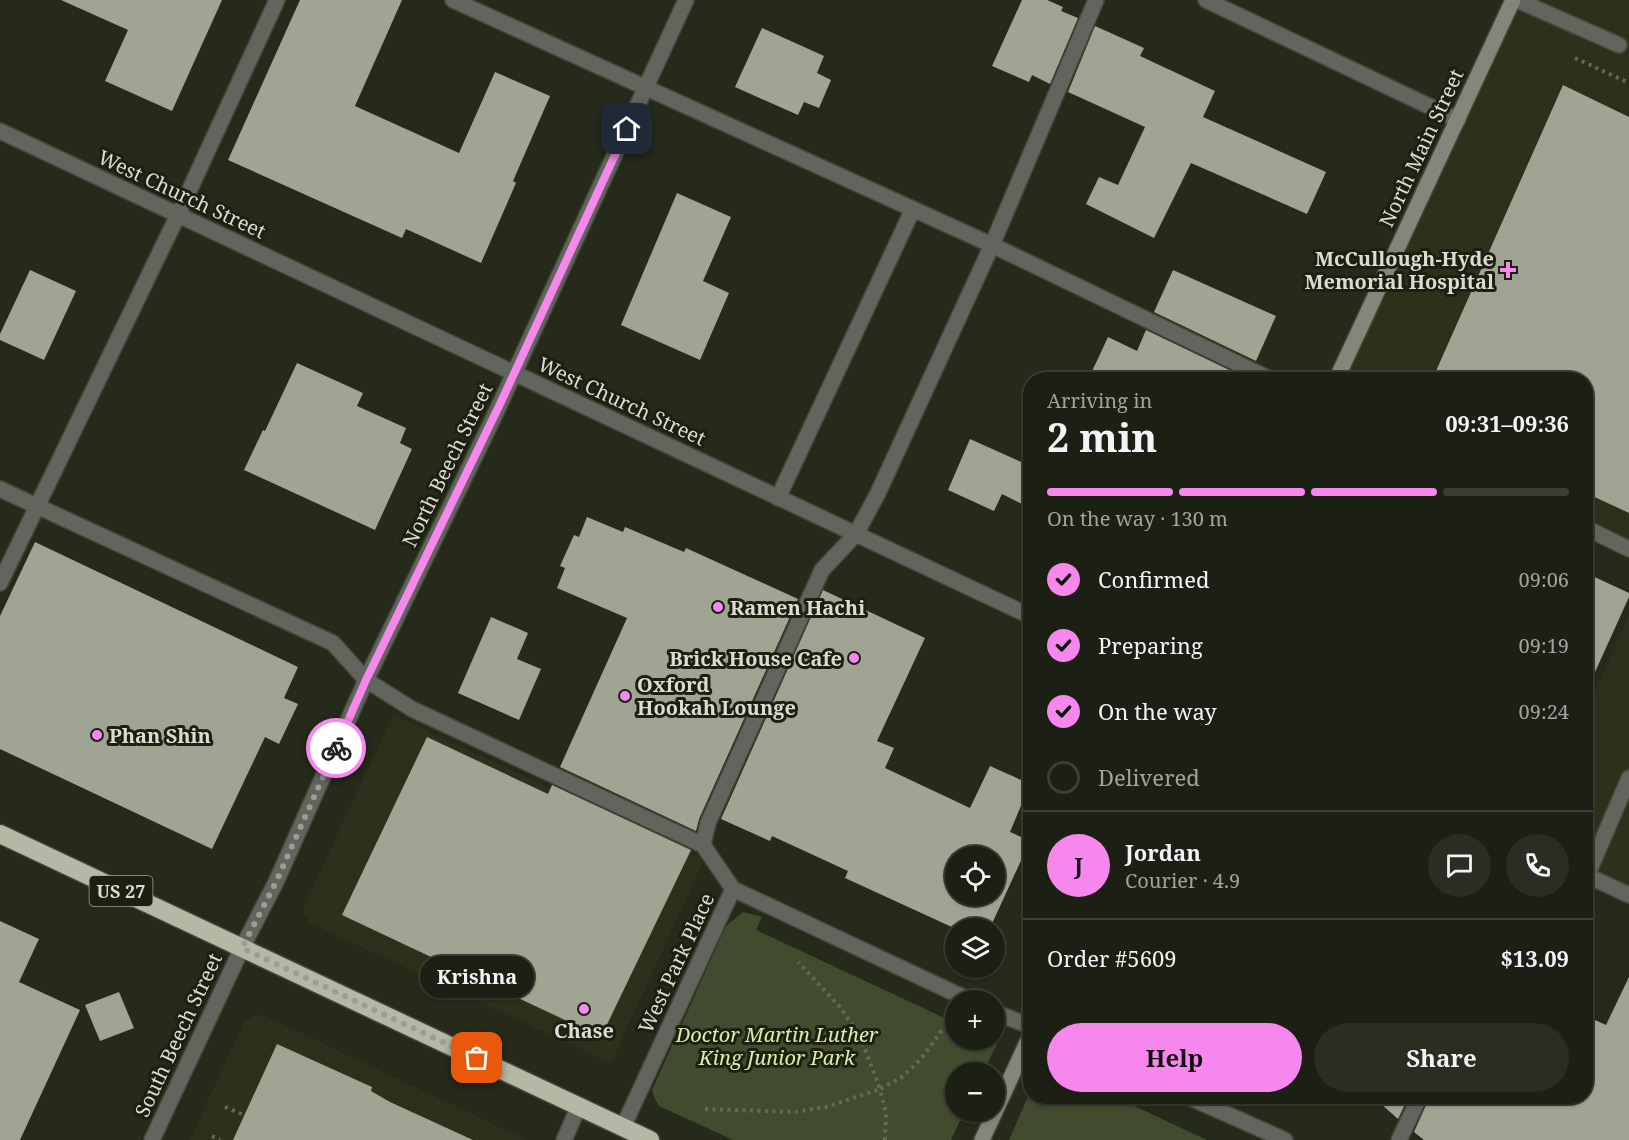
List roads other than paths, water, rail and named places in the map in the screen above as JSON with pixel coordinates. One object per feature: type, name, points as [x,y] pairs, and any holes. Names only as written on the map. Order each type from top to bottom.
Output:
[{"type":"highway","name":"US 27","points":[[0,834],[650,1140]]},
{"type":"main road","name":"North Main Street","points":[[1340,372],[1515,0]]},
{"type":"main road","points":[[982,1140],[1023,1051]]},
{"type":"street","points":[[0,583],[178,215],[277,0]]},
{"type":"street","points":[[453,0],[992,245],[1255,372]]},
{"type":"street","name":"North Beech Street","points":[[242,948],[276,882],[366,680],[514,374],[686,0]]},
{"type":"street","points":[[703,845],[708,823],[822,570],[856,534],[878,493],[992,245],[1096,0]]},
{"type":"street","points":[[1206,0],[1458,120]]},
{"type":"street","points":[[1515,0],[1619,45]]},
{"type":"street","name":"West Church Street","points":[[0,131],[1023,613]]},
{"type":"street","points":[[778,498],[913,209]]},
{"type":"street","points":[[0,489],[333,643],[366,680],[412,709],[703,845],[733,890]]},
{"type":"street","points":[[1593,531],[1629,549]]},
{"type":"street","points":[[1593,860],[1629,778]]},
{"type":"street","points":[[1593,879],[1629,895]]},
{"type":"street","name":"West Park Place","points":[[623,1127],[733,890],[948,990]]},
{"type":"street","name":"South Beech Street","points":[[152,1140],[242,948]]},
{"type":"street","points":[[1005,1016],[1023,1023]]},
{"type":"street","points":[[1204,1104],[1285,1140]]},
{"type":"street","points":[[1399,1140],[1416,1104]]},
{"type":"street","points":[[564,1140],[579,1106]]},
{"type":"place","name":"McCullough-Hyde Memorial Hospital","points":[[1508,270]]},
{"type":"place","name":"Ramen Hachi","points":[[718,607]]},
{"type":"place","name":"Brick House Cafe","points":[[854,658]]},
{"type":"place","name":"Oxford Hookah Lounge","points":[[625,696]]},
{"type":"place","name":"Phan Shin","points":[[97,735]]},
{"type":"place","name":"Chase","points":[[584,1009]]},
{"type":"place","name":"Krishna","points":[[477,1058]]},
{"type":"park label","name":"Doctor Martin Luther King Junior Park","points":[[777,1046]]}]
